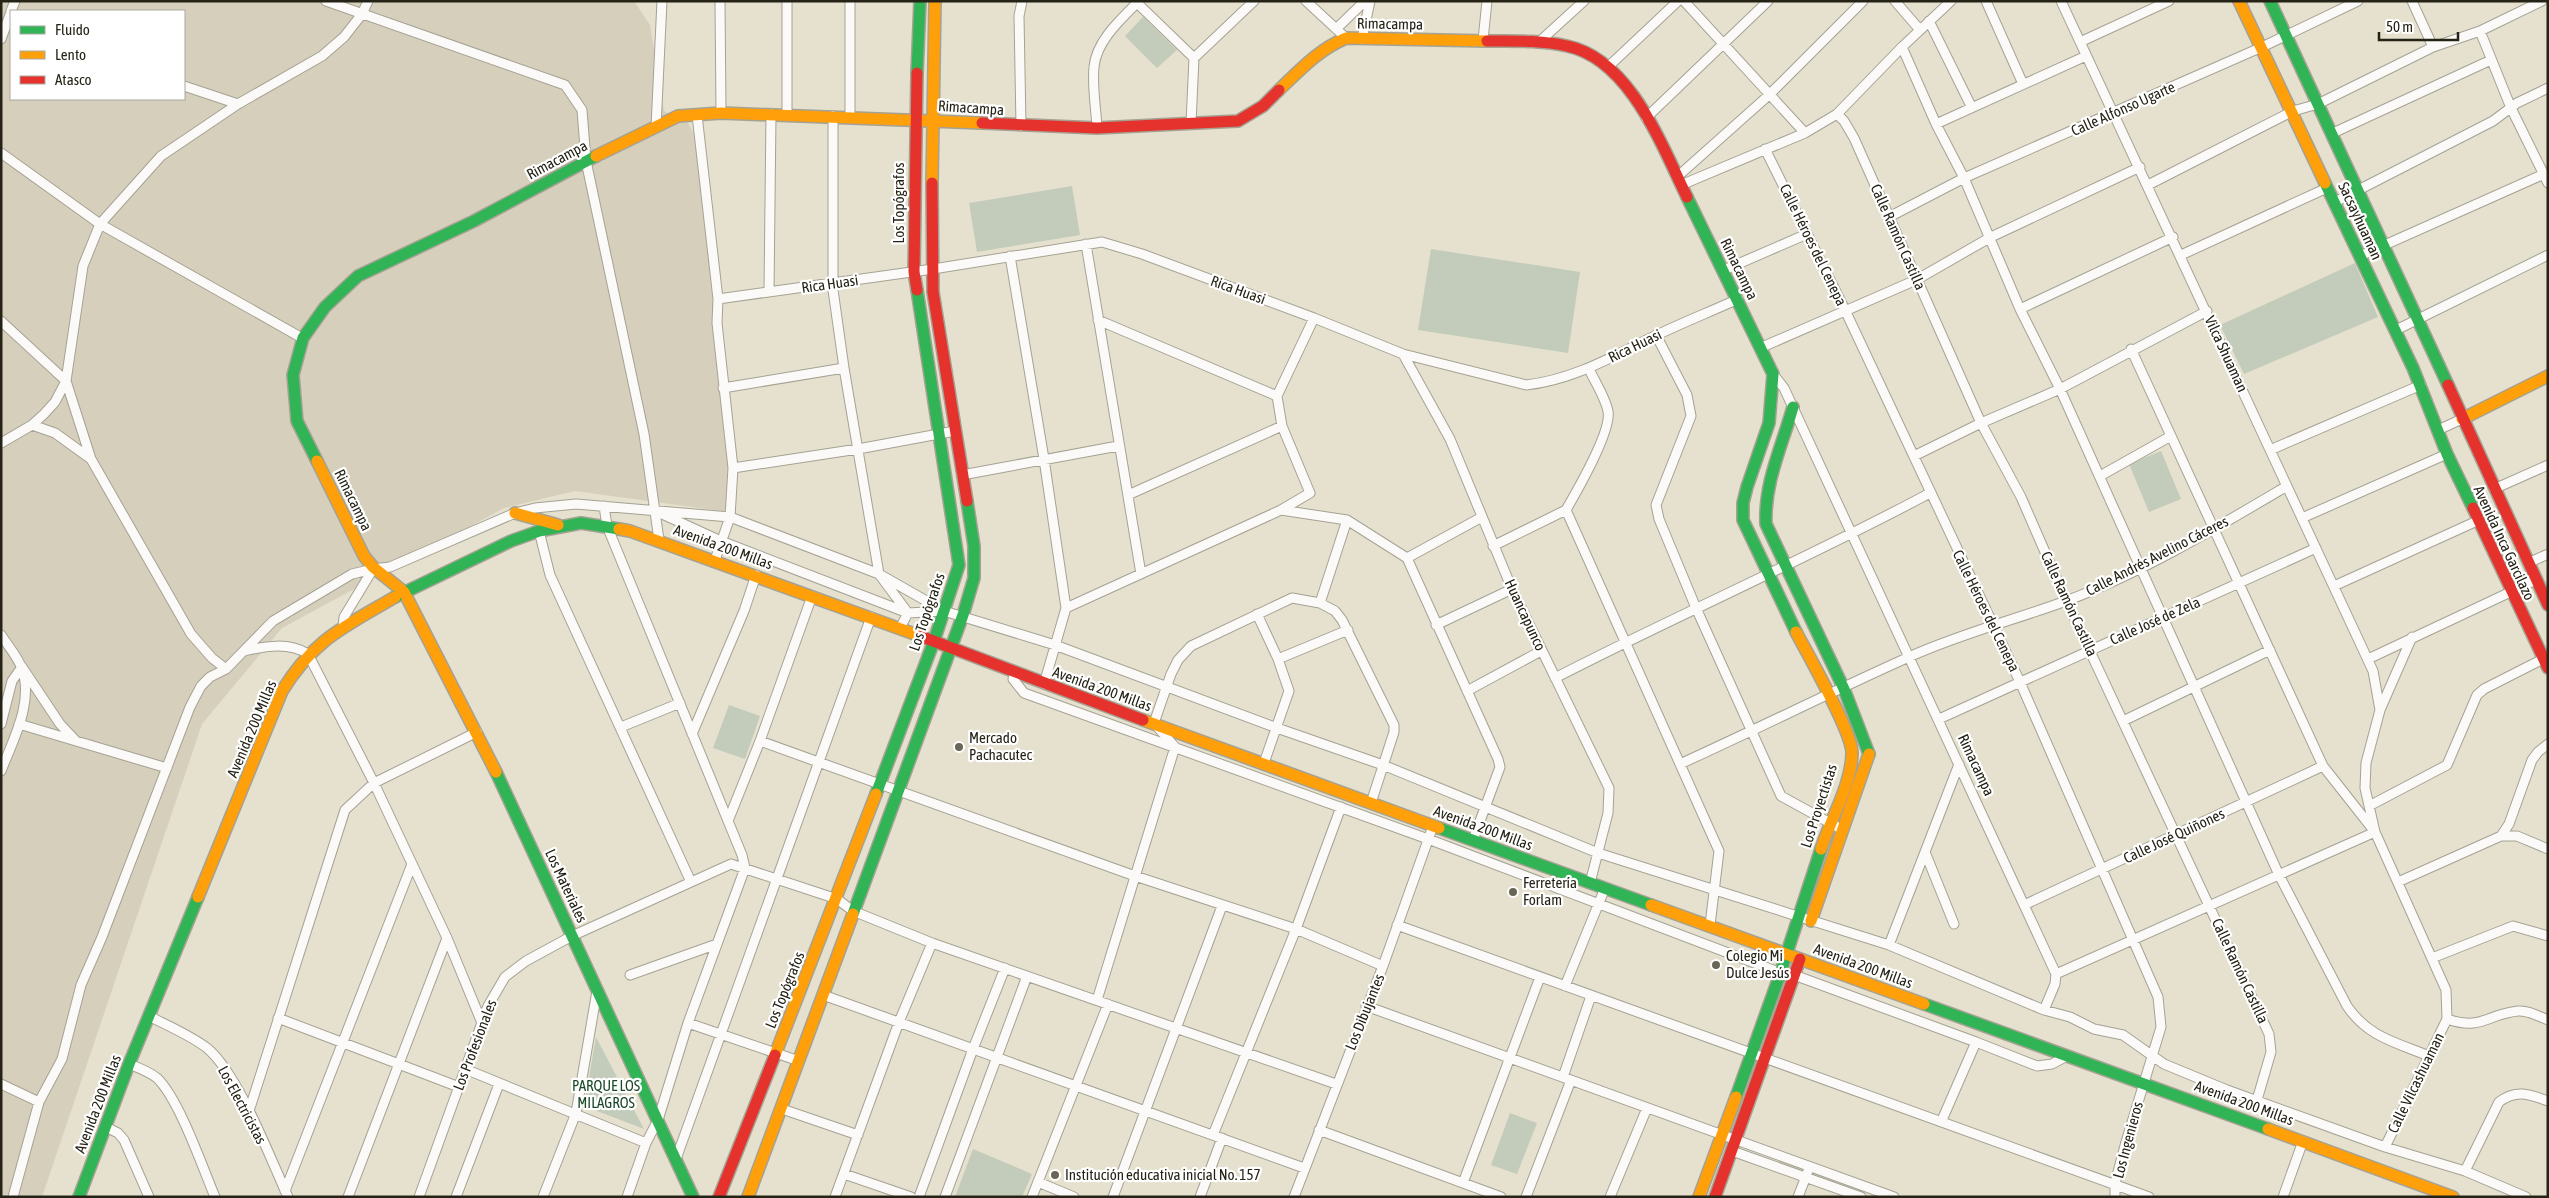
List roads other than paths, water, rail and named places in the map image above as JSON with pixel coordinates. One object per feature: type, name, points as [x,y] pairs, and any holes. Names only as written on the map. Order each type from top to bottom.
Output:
[{"type":"main road","name":"Los Topógrafos","points":[[719,1197],[837,900],[934,642],[959,565],[914,272],[915,120],[920,1]]},
{"type":"main road","points":[[748,1197],[963,615],[975,565],[933,292],[932,120],[935,1]]},
{"type":"main road","name":"Sacsayhuaman","points":[[2240,1],[2327,188],[2396,330],[2421,385],[2438,430]]},
{"type":"main road","name":"Avenida Inca Garcilazo","points":[[2270,1],[2360,191],[2548,605]]},
{"type":"main road","name":"Rimacampa","points":[[404,592],[395,583],[373,569],[361,551],[297,421],[292,398],[292,376],[302,338],[310,323],[323,308],[358,276],[474,221],[586,161],[678,116],[721,112],[1097,128],[1238,121],[1248,116],[1278,92],[1327,46],[1346,38],[1539,42],[1569,46],[1609,66],[1631,92],[1724,270],[1773,374]]},
{"type":"main road","name":"Los Proyectistas","points":[[1699,1197],[1781,973],[1806,919],[1829,823],[1847,775],[1852,753],[1850,739],[1767,573],[1743,520],[1743,503],[1769,423],[1773,374]]},
{"type":"main road","points":[[2462,419],[2548,376]]},
{"type":"main road","points":[[1793,407],[1764,507],[1766,524],[1844,689],[1869,752],[1843,830],[1806,919]]},
{"type":"main road","name":"Avenida Inca Garcilazo","points":[[2438,430],[2447,454],[2510,592],[2546,661]]},
{"type":"main road","points":[[516,513],[561,526]]},
{"type":"main road","name":"Avenida 200 Millas","points":[[79,1197],[129,1064],[282,691],[295,670],[308,654],[343,627],[404,592],[510,541],[539,531],[581,523],[607,526],[659,540],[756,574],[1044,684],[2453,1197]]},
{"type":"main road","name":"Los Materiales","points":[[404,592],[478,732],[693,1197]]},
{"type":"main road","points":[[1715,1197],[1800,959]]},
{"type":"street","points":[[326,1],[565,85],[582,110],[586,161],[644,434],[659,540]]},
{"type":"street","points":[[1,443],[32,425],[55,402],[66,381],[84,266],[100,224],[161,156],[238,104],[322,56],[344,36],[362,14],[368,1]]},
{"type":"street","points":[[656,127],[662,1]]},
{"type":"street","points":[[720,1],[721,112]]},
{"type":"street","points":[[787,1],[787,115]]},
{"type":"street","points":[[850,1],[850,117]]},
{"type":"street","points":[[1021,126],[1019,16],[1022,1]]},
{"type":"street","points":[[1191,124],[1194,58],[1254,1]]},
{"type":"street","points":[[1306,1],[1346,38]]},
{"type":"street","points":[[1336,29],[1365,1]]},
{"type":"street","points":[[1362,39],[1370,1]]},
{"type":"street","points":[[1483,40],[1487,1]]},
{"type":"street","points":[[1539,42],[1584,1]]},
{"type":"street","points":[[1609,66],[1678,1]]},
{"type":"street","points":[[1684,1],[1722,45],[1805,133]]},
{"type":"street","points":[[1646,118],[1768,1]]},
{"type":"street","points":[[1679,181],[1863,1]]},
{"type":"street","points":[[1895,1],[1920,30]]},
{"type":"street","points":[[1679,181],[1805,133],[1837,114],[1902,47],[1951,1]]},
{"type":"street","points":[[1986,1],[2023,84]]},
{"type":"street","name":"Vilca Shuaman","points":[[2061,1],[2173,237],[2368,659],[2373,671],[2380,710]]},
{"type":"street","points":[[2080,42],[2169,1]]},
{"type":"street","name":"Calle Alfonso Ugarte","points":[[1889,218],[1964,178],[2262,47],[2358,1]]},
{"type":"street","points":[[2412,1],[2433,47]]},
{"type":"street","points":[[2514,14],[2527,1]]},
{"type":"street","points":[[2148,185],[2292,111],[2318,104],[2433,47],[2480,31],[2542,1]]},
{"type":"street","points":[[1097,128],[1094,66],[1098,52],[1118,21],[1137,2],[1194,58]]},
{"type":"street","points":[[1929,21],[1971,106]]},
{"type":"street","points":[[1,39],[6,25]]},
{"type":"street","points":[[2360,256],[2546,178],[2511,108],[2480,31]]},
{"type":"street","points":[[1902,47],[1936,124],[1964,178],[1991,237],[2020,309],[2060,389],[2100,476],[2139,568],[2195,686],[2280,875],[2346,1006],[2357,1021],[2373,1034],[2429,1056]]},
{"type":"street","points":[[1936,124],[1971,106],[2086,56]]},
{"type":"street","points":[[2333,133],[2491,60]]},
{"type":"street","points":[[185,86],[238,104]]},
{"type":"street","points":[[2335,202],[2360,191],[2493,121],[2511,108],[2548,88]]},
{"type":"street","points":[[769,292],[771,114]]},
{"type":"street","name":"Calle Ramón Castilla","points":[[1837,114],[1844,121],[1854,138],[1981,423],[2021,497],[2066,600],[2269,1034],[2271,1052],[2257,1100]]},
{"type":"street","points":[[697,115],[718,299],[717,323],[733,468],[730,517],[715,560]]},
{"type":"street","points":[[833,116],[833,284],[844,368],[879,574],[908,614]]},
{"type":"street","name":"Calle Héroes del Cenepa","points":[[1765,149],[1845,310],[1991,625],[2020,682],[2158,997],[2162,1014],[2161,1027],[2144,1083]]},
{"type":"street","points":[[1,153],[100,224],[302,338]]},
{"type":"street","points":[[1760,348],[1916,280],[1991,237],[2140,167]]},
{"type":"street","points":[[2181,255],[2327,188]]},
{"type":"street","points":[[1724,270],[1807,234]]},
{"type":"street","points":[[2020,309],[2173,237]]},
{"type":"street","name":"Rica Huasi","points":[[718,299],[914,272],[1102,242],[1142,254],[1314,318],[1403,354],[1526,385],[1546,383],[1588,369],[1656,335],[1738,300]]},
{"type":"street","points":[[1086,244],[1118,446],[1142,574]]},
{"type":"street","points":[[2396,330],[2548,255]]},
{"type":"street","points":[[1010,256],[1044,459],[1066,608],[1044,684]]},
{"type":"street","points":[[1914,456],[1981,423],[2060,389],[2131,349],[2207,311]]},
{"type":"street","points":[[1066,608],[1281,510],[1310,493],[1282,426],[1277,396],[1314,318]]},
{"type":"street","points":[[1098,320],[1277,396]]},
{"type":"street","points":[[1,321],[66,381],[91,459],[191,634],[221,667],[226,669]]},
{"type":"street","points":[[1656,335],[1687,396],[1691,416],[1656,504],[1659,519],[1696,608],[1781,796],[1843,830]]},
{"type":"street","points":[[2131,349],[2323,766],[2375,832]]},
{"type":"street","name":"Huancapunco","points":[[1403,354],[1450,439],[1512,589],[1609,788],[1608,813],[1590,883]]},
{"type":"street","points":[[723,388],[844,368]]},
{"type":"street","points":[[1493,546],[1566,510],[1587,472],[1602,436],[1608,412],[1588,369]]},
{"type":"street","name":"Rimacampa","points":[[1773,374],[1784,388],[1793,407],[2056,974]]},
{"type":"street","points":[[2270,450],[2421,385]]},
{"type":"street","points":[[2438,430],[2462,419]]},
{"type":"street","points":[[32,425],[55,433],[91,459]]},
{"type":"street","points":[[1128,495],[1282,426]]},
{"type":"street","points":[[733,468],[858,449],[955,431]]},
{"type":"street","points":[[2100,476],[2171,436]]},
{"type":"street","points":[[962,475],[1118,446]]},
{"type":"street","points":[[2302,518],[2447,454]]},
{"type":"street","points":[[2494,489],[2548,465]]},
{"type":"street","name":"Calle Andrés Avelino Cáceres","points":[[1680,764],[1844,689],[1910,656],[1991,625],[2066,600],[2139,568],[2215,528],[2287,486]]},
{"type":"street","points":[[1555,678],[1626,641],[1851,535],[1930,493]]},
{"type":"street","points":[[13,1197],[39,1102],[62,1059],[81,985],[102,936],[190,706],[201,686],[210,677],[226,669],[273,621],[297,604],[352,574],[390,567],[516,513],[535,508],[576,504],[730,517],[879,574],[944,610],[1055,645],[1277,728],[1383,765],[1598,853],[1889,945],[2044,1010],[2070,1017],[2094,1028],[2123,1035],[2152,1057],[2182,1072],[2385,1147],[2465,1171],[2526,1197]]},
{"type":"street","points":[[604,506],[607,526],[728,821],[745,868],[688,1023],[658,1120],[646,1143],[627,1197]]},
{"type":"street","points":[[655,510],[722,541],[908,614],[944,610]]},
{"type":"street","points":[[1281,510],[1347,520],[1406,558],[1500,766],[1473,840]]},
{"type":"street","points":[[1566,510],[1719,851],[1710,925]]},
{"type":"street","points":[[1406,558],[1482,517]]},
{"type":"street","points":[[1320,603],[1347,520]]},
{"type":"street","points":[[2334,586],[2477,521]]},
{"type":"street","points":[[539,531],[550,575],[691,882]]},
{"type":"street","name":"Calle José de Zela","points":[[1939,719],[2316,548]]},
{"type":"street","points":[[2528,563],[2548,554]]},
{"type":"street","points":[[343,627],[344,616],[373,569]]},
{"type":"street","points":[[692,734],[744,611],[756,574]]},
{"type":"street","points":[[2368,659],[2536,580]]},
{"type":"street","points":[[1436,625],[1512,589]]},
{"type":"street","points":[[728,821],[760,741],[812,596]]},
{"type":"street","points":[[1175,747],[1154,723],[1166,686],[1178,660],[1191,646],[1292,598],[1320,603],[1335,611],[1348,630],[1394,725],[1394,732],[1371,803]]},
{"type":"street","points":[[900,628],[908,614]]},
{"type":"street","points":[[1257,614],[1278,659],[1289,691],[1264,763]]},
{"type":"street","points":[[676,1159],[871,617]]},
{"type":"street","points":[[1278,659],[1348,630]]},
{"type":"street","points":[[1,635],[60,724],[76,741]]},
{"type":"street","points":[[2412,637],[2380,710],[2364,774],[2375,832],[2446,990],[2447,1019],[2462,1024],[2475,1025],[2518,1011],[2528,1012],[2548,1020]]},
{"type":"street","points":[[244,651],[281,646],[299,649],[308,654],[374,783],[447,938],[482,1023]]},
{"type":"street","points":[[2123,721],[2270,650]]},
{"type":"street","points":[[1467,692],[1541,651]]},
{"type":"street","points":[[2369,806],[2448,765],[2477,695],[2484,689],[2546,661]]},
{"type":"street","points":[[1,724],[12,681],[22,668]]},
{"type":"street","points":[[1,771],[19,724],[26,687],[22,668]]},
{"type":"street","points":[[1014,672],[1013,679],[1024,692],[1428,839],[1781,973]]},
{"type":"street","points":[[621,727],[680,703]]},
{"type":"street","points":[[19,724],[167,768]]},
{"type":"street","points":[[248,1110],[345,810],[374,783],[478,732]]},
{"type":"street","points":[[760,741],[1134,876],[1296,929],[1383,966]]},
{"type":"street","points":[[2501,836],[2508,824],[2532,760],[2548,744]]},
{"type":"street","points":[[1097,1000],[1175,747]]},
{"type":"street","points":[[1889,945],[1959,764]]},
{"type":"street","name":"Calle José Quiñones","points":[[2024,904],[2323,766]]},
{"type":"street","points":[[1200,1197],[1246,1052],[1296,929],[1341,807]]},
{"type":"street","name":"Los Dibujantes","points":[[1294,1197],[1383,966],[1433,826]]},
{"type":"street","points":[[2044,1010],[2055,984],[2056,974],[2375,832]]},
{"type":"street","points":[[2398,882],[2501,836],[2517,836],[2548,848]]},
{"type":"street","points":[[1925,852],[1954,924]]},
{"type":"street","points":[[287,1194],[342,1043],[412,864]]},
{"type":"street","name":"Los Profesionales","points":[[419,1197],[482,1023],[497,989],[509,973],[526,961],[572,936],[731,864],[777,878],[837,900],[853,911],[932,943],[1336,1084]]},
{"type":"street","points":[[1565,986],[1605,888]]},
{"type":"street","points":[[1113,1197],[1222,906]]},
{"type":"street","points":[[1397,925],[1752,1054],[2116,1183],[2148,1197]]},
{"type":"street","points":[[2432,958],[2513,926],[2548,936]]},
{"type":"street","points":[[348,1197],[447,938]]},
{"type":"street","points":[[835,1197],[899,1022],[932,943]]},
{"type":"street","points":[[630,975],[717,944]]},
{"type":"street","points":[[919,1197],[973,1048],[1005,968]]},
{"type":"street","points":[[1794,975],[2037,1066],[2052,1064],[2067,1056]]},
{"type":"street","points":[[945,1197],[1027,976]]},
{"type":"street","points":[[1463,1183],[1540,977]]},
{"type":"street","points":[[543,1197],[576,1113],[597,990]]},
{"type":"street","points":[[823,995],[1304,1168]]},
{"type":"street","points":[[1526,1197],[1567,1079],[1591,996]]},
{"type":"street","points":[[1032,1197],[1108,1004]]},
{"type":"street","points":[[1366,1006],[1810,1167],[1879,1194],[1894,1197]]},
{"type":"street","name":"Los Electricistas","points":[[150,1016],[206,1048],[219,1061],[248,1110],[287,1194]]},
{"type":"street","points":[[278,1018],[459,1087]]},
{"type":"street","name":"Calle Vilcashuaman","points":[[2385,1147],[2447,1019]]},
{"type":"street","points":[[688,1023],[799,1062]]},
{"type":"street","points":[[1942,1120],[1976,1042]]},
{"type":"street","points":[[129,1064],[144,1069],[155,1077],[170,1094],[215,1197]]},
{"type":"street","points":[[465,1068],[646,1143]]},
{"type":"street","name":"Los Ingenieros","points":[[2115,1197],[2116,1183],[2144,1083]]},
{"type":"street","points":[[1,1084],[39,1102]]},
{"type":"street","points":[[456,1197],[500,1084]]},
{"type":"street","points":[[2465,1171],[2499,1102],[2516,1093],[2527,1093],[2548,1101]]},
{"type":"street","points":[[1610,1197],[1647,1108]]},
{"type":"street","points":[[782,1109],[858,1135]]},
{"type":"street","points":[[106,1127],[118,1133],[124,1140],[149,1197]]},
{"type":"street","points":[[1319,1130],[1501,1197]]},
{"type":"street","points":[[2282,1197],[2303,1141]]},
{"type":"street","points":[[1732,1151],[1861,1197]]},
{"type":"street","points":[[1798,1197],[1810,1167]]},
{"type":"street","points":[[844,1174],[911,1197]]},
{"type":"street","points":[[1038,1182],[1074,1197]]},
{"type":"place","name":"Mercado Pachacutec","points":[[959,747]]},
{"type":"place","name":"Ferretería Forlam","points":[[1513,892]]},
{"type":"place","name":"Colegio Mi Dulce Jesús","points":[[1716,965]]},
{"type":"place","name":"Institución educativa inicial No. 157","points":[[1055,1175]]},
{"type":"park label","name":"PARQUE LOS MILAGROS","points":[[606,1094]]}]
